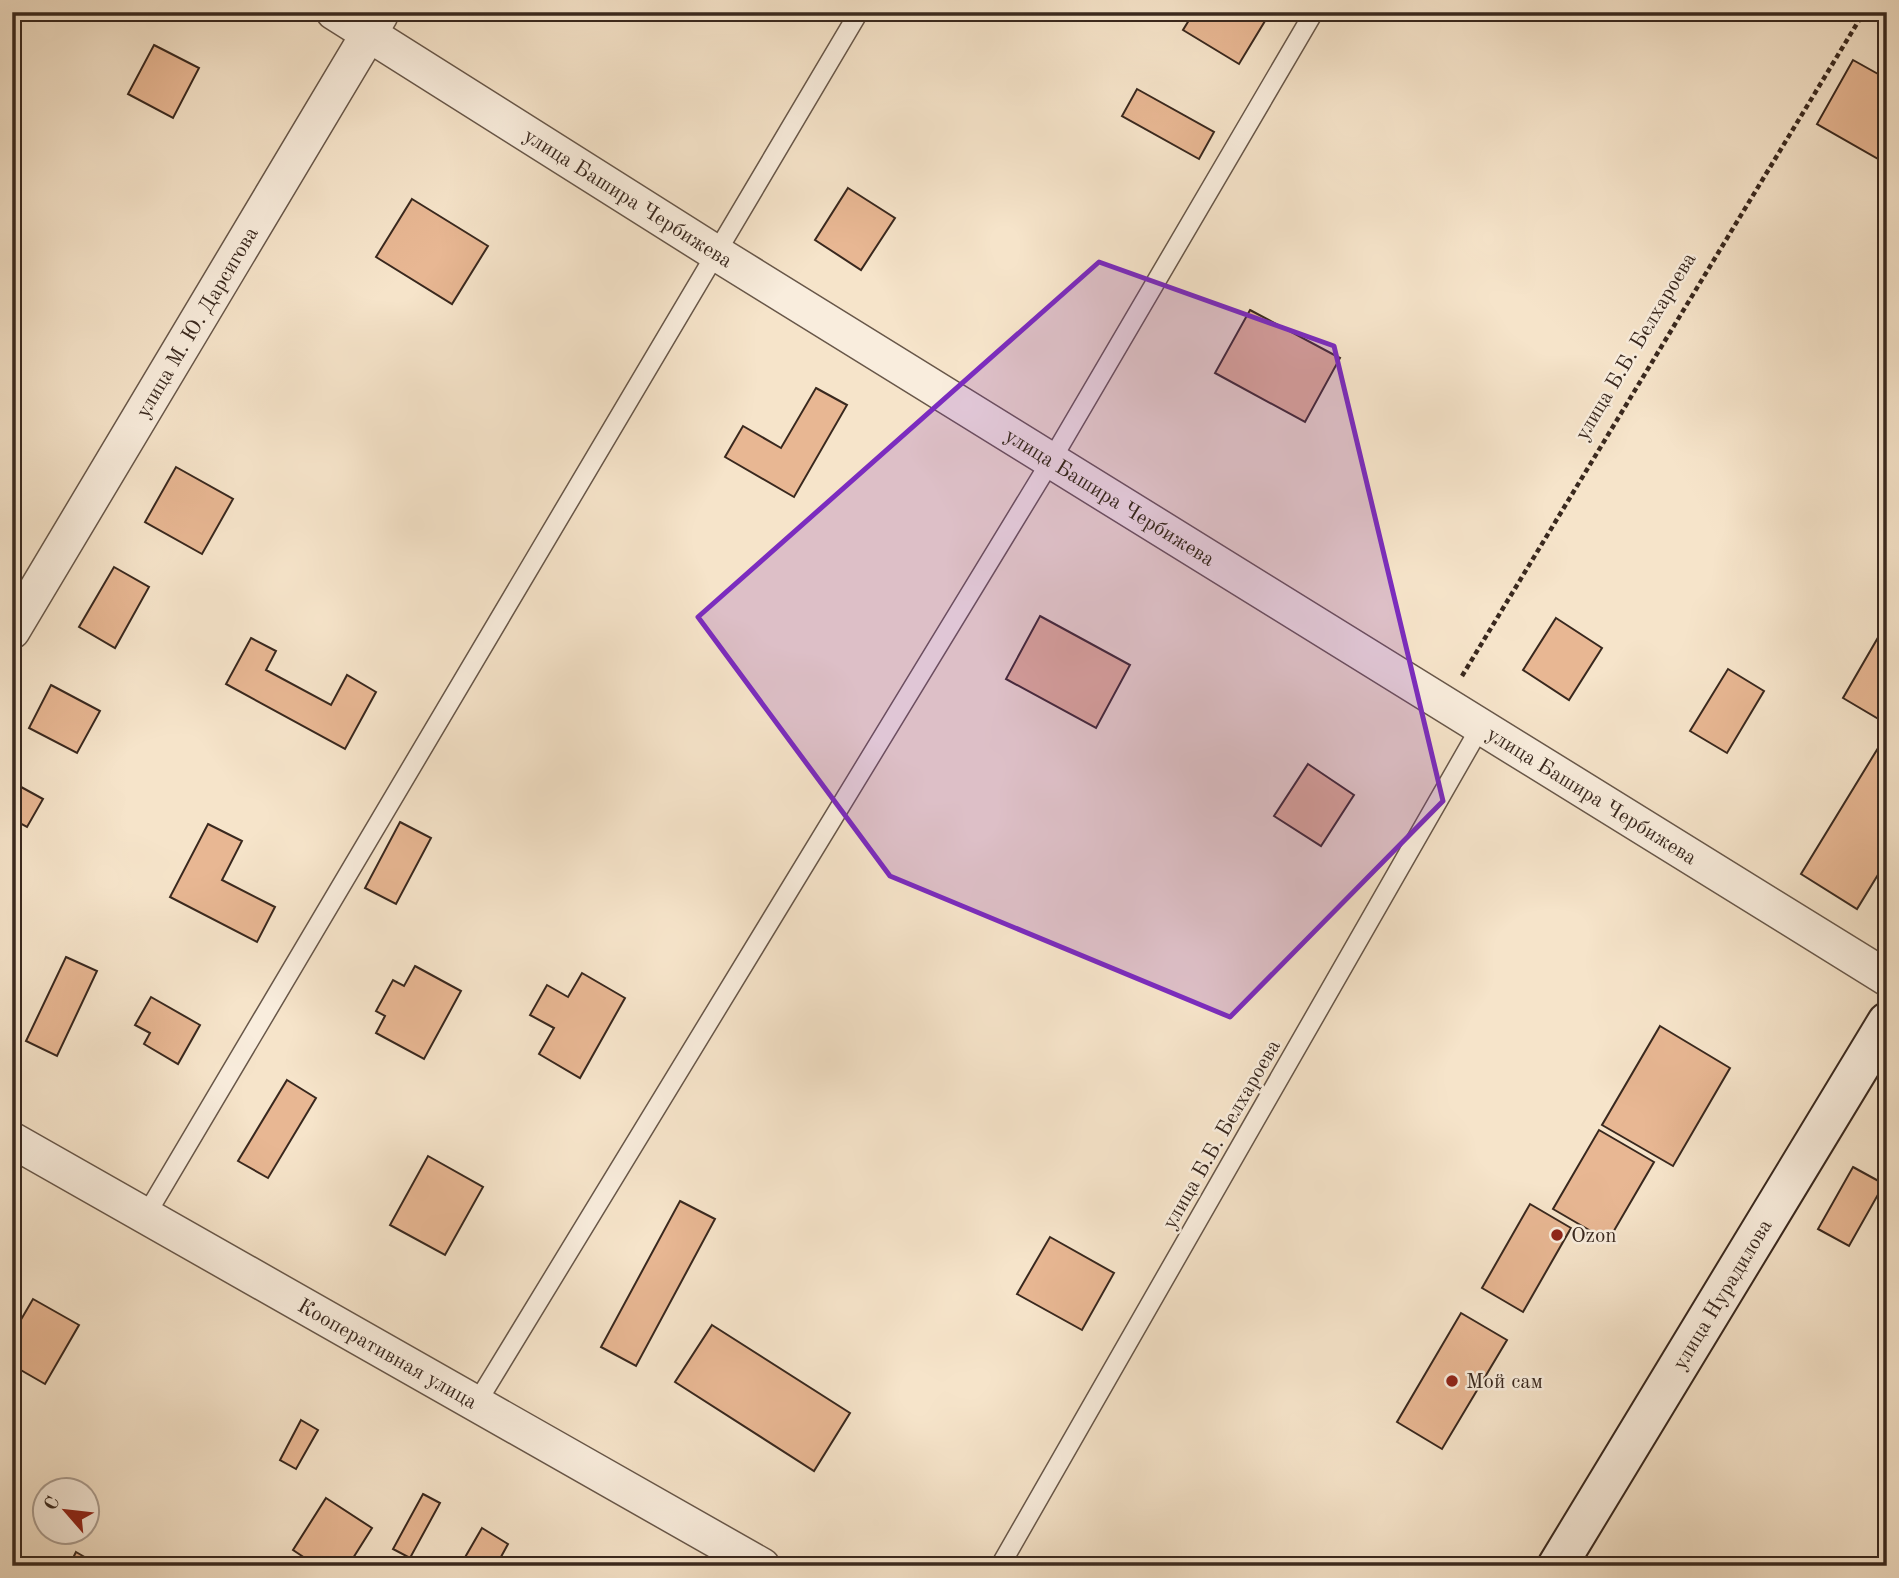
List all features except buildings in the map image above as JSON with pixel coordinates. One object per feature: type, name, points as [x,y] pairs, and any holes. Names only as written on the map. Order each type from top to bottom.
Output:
[{"type":"street","name":"улица Башира Чербижева","points":[[334,12],[375,23],[716,253],[1887,978]]},
{"type":"street","name":"улица М. Ю. Дарсигова","points":[[12,631],[375,23]]},
{"type":"street","name":"улица Нурадилова","points":[[1557,1566],[1887,1022]]},
{"type":"street","name":"Кооперативная улица","points":[[12,1140],[762,1566]]},
{"type":"lane","points":[[146,1215],[859,12]]},
{"type":"lane","points":[[476,1404],[1052,459],[1314,12]]},
{"type":"lane","name":"улица Б.Б. Белхароева","points":[[1000,1566],[1481,726]]},
{"type":"path","name":"улица Б.Б. Белхароева","points":[[1445,703],[1864,12]]},
{"type":"highlighted area","points":[[1099,262],[1334,346],[1443,801],[1230,1017],[890,876],[698,617]]},
{"type":"place","name":"Ozon","points":[[1557,1235]]},
{"type":"place","name":"Мой сам","points":[[1452,1381]]}]
